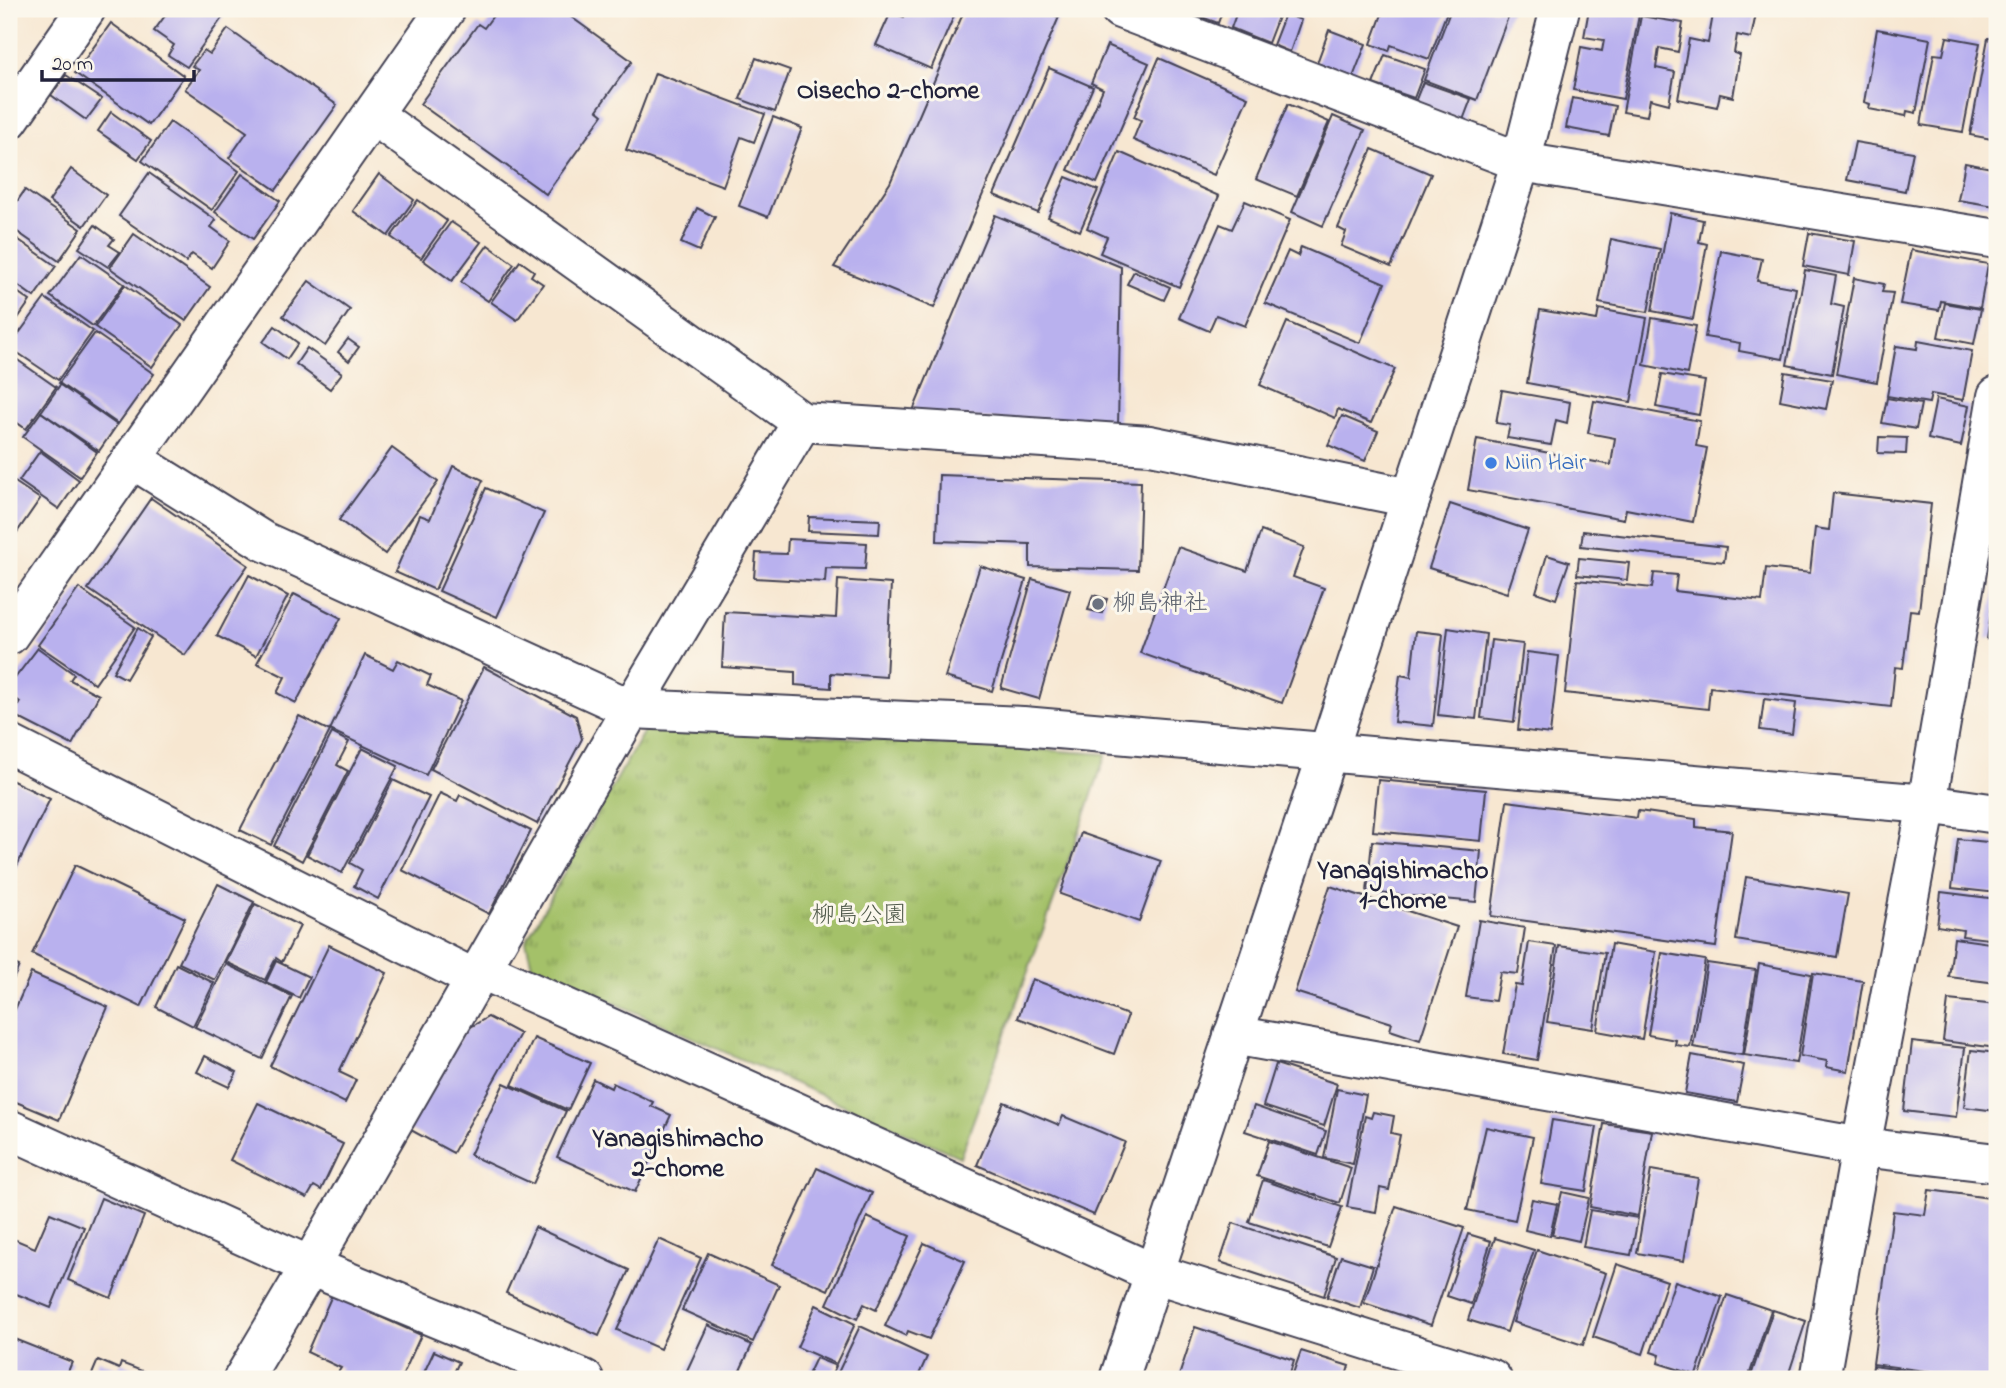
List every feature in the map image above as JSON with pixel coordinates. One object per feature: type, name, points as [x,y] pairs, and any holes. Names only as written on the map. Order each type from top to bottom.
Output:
[{"type":"street","points":[[9,120],[86,9]]},
{"type":"street","points":[[9,635],[446,9]]},
{"type":"street","points":[[1120,9],[1521,162],[1997,239]]},
{"type":"street","points":[[1119,1379],[1521,162],[1560,9]]},
{"type":"street","points":[[373,114],[802,422],[1150,445],[1411,499]]},
{"type":"street","points":[[1820,1379],[1861,1147],[1927,804],[1997,396]]},
{"type":"street","points":[[243,1379],[631,709],[802,422]]},
{"type":"street","points":[[132,459],[263,541],[631,709],[1023,726],[1927,804],[1997,814]]},
{"type":"street","points":[[9,744],[478,974],[1153,1273],[1492,1379]]},
{"type":"street","points":[[1233,1035],[1861,1147],[1997,1163]]},
{"type":"street","points":[[9,1129],[310,1266],[584,1379]]},
{"type":"green space","name":"柳島公園","points":[[669,726],[1106,754],[960,1157],[532,966],[526,941],[645,729]]},
{"type":"building","points":[[170,9],[227,11],[187,67],[168,55],[174,45],[154,31]]},
{"type":"building","points":[[498,9],[560,9],[632,61],[597,110],[603,115],[546,194],[420,104],[478,24],[484,28]]},
{"type":"building","points":[[908,9],[957,9],[931,69],[876,45],[891,12],[904,17]]},
{"type":"building","points":[[965,9],[1039,9],[1059,17],[934,308],[834,267],[890,183]]},
{"type":"building","points":[[1198,9],[1223,9],[1218,23],[1196,15]]},
{"type":"building","points":[[1238,9],[1281,9],[1268,43],[1231,28]]},
{"type":"building","points":[[1384,9],[1448,9],[1429,59],[1391,45],[1389,51],[1371,44]]},
{"type":"building","points":[[1451,9],[1511,9],[1477,100],[1424,80]]},
{"type":"building","points":[[1589,9],[1639,15],[1623,99],[1573,90],[1581,47],[1602,51],[1604,40],[1584,37]]},
{"type":"building","points":[[1714,9],[1757,9],[1751,38],[1737,35],[1734,53],[1740,55],[1733,97],[1720,94],[1717,107],[1678,99],[1689,39],[1708,43]]},
{"type":"building","points":[[1285,14],[1301,20],[1290,52],[1273,45]]},
{"type":"building","points":[[1641,16],[1683,23],[1678,52],[1659,48],[1656,68],[1675,72],[1669,104],[1650,99],[1647,116],[1623,112]]},
{"type":"building","points":[[111,23],[184,76],[149,125],[75,73]]},
{"type":"building","points":[[228,29],[337,105],[276,190],[229,158],[247,132],[185,89],[199,70],[192,66],[204,50],[210,54]]},
{"type":"building","points":[[1877,29],[1930,39],[1916,113],[1907,111],[1906,116],[1869,109],[1870,104],[1864,102]]},
{"type":"building","points":[[1329,30],[1366,44],[1353,77],[1317,63]]},
{"type":"building","points":[[1947,37],[1980,43],[1963,132],[1921,125],[1934,54],[1943,55]]},
{"type":"building","points":[[1988,38],[1997,39],[1997,140],[1970,135]]},
{"type":"building","points":[[1107,45],[1149,63],[1097,183],[1068,170],[1103,89],[1091,83]]},
{"type":"building","points":[[1385,55],[1425,69],[1414,98],[1373,84]]},
{"type":"building","points":[[756,58],[790,70],[775,112],[740,99]]},
{"type":"building","points":[[1159,58],[1248,97],[1214,175],[1133,140],[1141,120],[1134,117]]},
{"type":"building","points":[[1049,68],[1093,87],[1038,213],[994,195]]},
{"type":"building","points":[[655,73],[765,114],[754,142],[741,137],[723,186],[626,150]]},
{"type":"building","points":[[66,75],[102,99],[86,120],[51,95]]},
{"type":"building","points":[[1423,82],[1471,99],[1463,120],[1415,102]]},
{"type":"building","points":[[1572,98],[1615,106],[1609,136],[1566,128]]},
{"type":"building","points":[[1288,104],[1329,122],[1297,196],[1256,179]]},
{"type":"building","points":[[111,112],[151,141],[138,159],[98,131]]},
{"type":"building","points":[[1333,116],[1365,130],[1323,226],[1292,212]]},
{"type":"building","points":[[773,117],[802,128],[768,217],[739,206]]},
{"type":"building","points":[[170,122],[239,171],[212,210],[142,161]]},
{"type":"building","points":[[1855,142],[1913,152],[1905,191],[1847,180]]},
{"type":"building","points":[[1372,149],[1431,174],[1391,267],[1341,246],[1346,232],[1338,228]]},
{"type":"building","points":[[1119,152],[1219,196],[1179,287],[1100,253],[1107,237],[1087,228]]},
{"type":"building","points":[[1965,163],[1997,169],[1995,206],[1958,200]]},
{"type":"building","points":[[71,169],[106,195],[84,226],[49,201]]},
{"type":"building","points":[[149,173],[216,220],[211,227],[230,241],[212,268],[192,254],[186,262],[119,216]]},
{"type":"building","points":[[242,174],[280,201],[253,239],[215,212]]},
{"type":"building","points":[[379,174],[414,200],[388,236],[353,211]]},
{"type":"building","points":[[1066,177],[1098,190],[1080,231],[1048,217]]},
{"type":"building","points":[[25,190],[81,229],[59,261],[9,226],[9,213]]},
{"type":"building","points":[[418,200],[447,221],[421,258],[391,237]]},
{"type":"building","points":[[1245,201],[1290,220],[1245,326],[1216,315],[1209,331],[1179,318],[1220,224],[1232,229]]},
{"type":"building","points":[[697,208],[715,217],[699,251],[681,243]]},
{"type":"building","points":[[1670,213],[1703,220],[1699,242],[1707,244],[1693,319],[1652,311]]},
{"type":"building","points":[[995,215],[1121,267],[1118,428],[912,413]]},
{"type":"building","points":[[451,222],[481,242],[452,281],[423,260]]},
{"type":"building","points":[[95,225],[114,239],[109,245],[120,252],[108,267],[79,248]]},
{"type":"building","points":[[9,233],[56,266],[34,297],[9,279]]},
{"type":"building","points":[[1809,233],[1855,241],[1849,275],[1803,266]]},
{"type":"building","points":[[134,234],[210,287],[186,321],[110,268]]},
{"type":"building","points":[[1611,239],[1660,249],[1648,312],[1599,303]]},
{"type":"building","points":[[488,245],[514,264],[488,301],[461,282]]},
{"type":"building","points":[[1301,247],[1385,283],[1360,343],[1265,303],[1288,251],[1298,256]]},
{"type":"building","points":[[1911,250],[1988,264],[1980,308],[1941,301],[1939,310],[1900,304]]},
{"type":"building","points":[[1721,251],[1762,259],[1757,281],[1796,288],[1783,359],[1739,351],[1740,343],[1705,337]]},
{"type":"building","points":[[81,254],[124,284],[93,326],[50,296]]},
{"type":"building","points":[[520,261],[534,271],[531,276],[543,284],[517,320],[491,302]]},
{"type":"building","points":[[1805,270],[1836,276],[1831,304],[1844,307],[1832,374],[1787,365]]},
{"type":"building","points":[[1134,271],[1170,287],[1164,300],[1127,284]]},
{"type":"building","points":[[1854,278],[1884,284],[1882,292],[1893,293],[1877,382],[1836,374]]},
{"type":"building","points":[[309,281],[350,310],[325,346],[283,316]]},
{"type":"building","points":[[125,285],[182,325],[152,367],[95,327]]},
{"type":"building","points":[[9,286],[30,301],[9,331]]},
{"type":"building","points":[[45,298],[93,331],[58,380],[9,347]]},
{"type":"building","points":[[1945,303],[1981,309],[1974,344],[1938,337]]},
{"type":"building","points":[[1599,309],[1647,318],[1631,402],[1527,383],[1540,310],[1597,320]]},
{"type":"building","points":[[1652,318],[1696,326],[1687,374],[1644,365]]},
{"type":"building","points":[[1287,322],[1395,369],[1371,423],[1338,409],[1335,418],[1260,385]]},
{"type":"building","points":[[275,326],[298,343],[287,359],[263,342]]},
{"type":"building","points":[[95,333],[154,374],[118,424],[59,383]]},
{"type":"building","points":[[348,339],[359,347],[349,361],[338,352]]},
{"type":"building","points":[[1918,341],[1972,351],[1963,400],[1931,394],[1929,403],[1887,396],[1896,346],[1917,349]]},
{"type":"building","points":[[307,348],[342,373],[330,389],[296,364]]},
{"type":"building","points":[[9,354],[56,387],[26,429],[9,417]]},
{"type":"building","points":[[1785,372],[1832,380],[1826,409],[1780,400]]},
{"type":"building","points":[[1662,374],[1705,381],[1699,415],[1656,407]]},
{"type":"building","points":[[60,385],[117,425],[99,451],[41,412]]},
{"type":"building","points":[[1502,390],[1570,402],[1567,423],[1556,420],[1551,445],[1507,438],[1510,425],[1496,423]]},
{"type":"building","points":[[1887,398],[1921,404],[1916,429],[1882,423]]},
{"type":"building","points":[[1936,399],[1969,406],[1961,446],[1928,439]]},
{"type":"building","points":[[1594,401],[1700,421],[1696,446],[1707,448],[1693,522],[1626,509],[1624,519],[1468,490],[1477,439],[1611,465],[1615,438],[1588,433]]},
{"type":"building","points":[[41,412],[97,452],[80,477],[23,437]]},
{"type":"building","points":[[1342,416],[1378,431],[1365,461],[1328,445]]},
{"type":"building","points":[[1879,437],[1907,438],[1906,454],[1878,453]]},
{"type":"building","points":[[392,448],[438,482],[385,554],[339,520]]},
{"type":"building","points":[[40,451],[79,480],[59,509],[19,481]]},
{"type":"building","points":[[453,466],[483,480],[435,590],[395,572],[420,515],[430,519]]},
{"type":"building","points":[[939,475],[1141,482],[1138,570],[1030,567],[1030,544],[937,541]]},
{"type":"building","points":[[9,478],[40,499],[13,538],[9,535]]},
{"type":"building","points":[[486,488],[544,513],[497,617],[439,591]]},
{"type":"building","points":[[1833,493],[1931,504],[1919,611],[1910,610],[1903,668],[1895,667],[1891,707],[1710,687],[1708,709],[1565,693],[1577,580],[1652,588],[1654,573],[1677,575],[1675,591],[1762,601],[1766,568],[1810,573],[1815,528],[1829,530]]},
{"type":"building","points":[[151,498],[248,565],[185,655],[88,589]]},
{"type":"building","points":[[1450,504],[1528,530],[1507,593],[1429,568]]},
{"type":"building","points":[[809,517],[880,520],[879,534],[808,531]]},
{"type":"building","points":[[1261,531],[1304,547],[1293,577],[1324,588],[1282,703],[1140,653],[1178,547],[1247,571]]},
{"type":"building","points":[[1583,531],[1726,547],[1724,562],[1581,546]]},
{"type":"building","points":[[788,539],[867,543],[865,569],[826,568],[825,582],[754,578],[756,553],[787,554]]},
{"type":"building","points":[[1547,555],[1569,562],[1556,599],[1536,592]]},
{"type":"building","points":[[1579,558],[1629,563],[1627,580],[1577,575]]},
{"type":"building","points":[[980,566],[1026,580],[992,691],[945,677]]},
{"type":"building","points":[[249,575],[288,596],[256,656],[217,636]]},
{"type":"building","points":[[1032,579],[1070,590],[1039,699],[1001,688]]},
{"type":"building","points":[[838,580],[891,584],[886,677],[831,673],[831,688],[795,685],[795,672],[722,667],[725,612],[836,618]]},
{"type":"building","points":[[1996,581],[1997,636],[1987,639]]},
{"type":"building","points":[[79,588],[135,627],[95,684],[38,645]]},
{"type":"building","points":[[294,594],[341,618],[296,703],[277,693],[285,677],[257,663]]},
{"type":"building","points":[[1093,595],[1107,599],[1102,613],[1088,610]]},
{"type":"building","points":[[138,628],[151,637],[126,679],[113,672]]},
{"type":"building","points":[[1448,628],[1486,634],[1476,719],[1438,715]]},
{"type":"building","points":[[1416,631],[1443,634],[1433,726],[1394,722],[1400,675],[1411,677]]},
{"type":"building","points":[[1491,640],[1523,644],[1514,722],[1481,718]]},
{"type":"building","points":[[38,648],[74,674],[70,680],[99,695],[72,745],[13,715],[20,702],[9,693],[9,686]]},
{"type":"building","points":[[1527,652],[1559,656],[1550,734],[1518,730]]},
{"type":"building","points":[[365,655],[393,669],[398,660],[431,676],[427,685],[461,701],[426,775],[330,730]]},
{"type":"building","points":[[484,667],[576,716],[582,739],[537,824],[431,769]]},
{"type":"building","points":[[1764,699],[1796,703],[1792,734],[1760,730]]},
{"type":"building","points":[[299,716],[330,731],[271,845],[240,830]]},
{"type":"building","points":[[332,733],[349,742],[337,765],[348,771],[302,861],[274,846]]},
{"type":"building","points":[[362,748],[398,766],[342,873],[307,855]]},
{"type":"building","points":[[9,779],[50,799],[9,882]]},
{"type":"building","points":[[393,780],[429,797],[378,899],[354,886],[362,870],[350,863]]},
{"type":"building","points":[[1378,780],[1486,790],[1481,841],[1373,831]]},
{"type":"building","points":[[440,793],[457,801],[460,795],[531,831],[489,914],[402,870]]},
{"type":"building","points":[[1507,801],[1637,818],[1638,811],[1696,819],[1696,827],[1732,831],[1716,947],[1491,916]]},
{"type":"building","points":[[1081,833],[1161,861],[1139,922],[1060,894]]},
{"type":"building","points":[[1958,839],[1997,843],[1997,893],[1952,888]]},
{"type":"building","points":[[1372,841],[1481,851],[1476,902],[1367,892]]},
{"type":"building","points":[[75,865],[185,918],[141,1007],[32,954]]},
{"type":"building","points":[[1746,877],[1848,894],[1837,957],[1736,940]]},
{"type":"building","points":[[218,884],[254,902],[215,980],[179,963]]},
{"type":"building","points":[[1330,886],[1457,927],[1420,1040],[1390,1030],[1392,1023],[1295,992]]},
{"type":"building","points":[[1941,892],[1997,899],[1997,940],[1962,936],[1963,930],[1937,926]]},
{"type":"building","points":[[255,904],[300,926],[282,962],[276,958],[265,980],[226,962]]},
{"type":"building","points":[[1479,920],[1525,928],[1518,974],[1500,972],[1495,1001],[1466,997]]},
{"type":"building","points":[[1954,938],[1997,944],[1997,983],[1949,977]]},
{"type":"building","points":[[1529,942],[1556,946],[1537,1060],[1503,1054],[1515,985],[1522,986]]},
{"type":"building","points":[[1611,944],[1656,952],[1642,1039],[1597,1031]]},
{"type":"building","points":[[329,945],[387,973],[339,1072],[356,1080],[345,1103],[270,1066]]},
{"type":"building","points":[[1559,946],[1605,953],[1593,1029],[1547,1022]]},
{"type":"building","points":[[1662,953],[1705,960],[1690,1047],[1675,1045],[1676,1040],[1648,1035]]},
{"type":"building","points":[[276,961],[309,977],[299,998],[266,982]]},
{"type":"building","points":[[9,962],[19,966],[9,989]]},
{"type":"building","points":[[1707,963],[1756,970],[1742,1055],[1693,1047]]},
{"type":"building","points":[[176,964],[214,983],[193,1026],[156,1007]]},
{"type":"building","points":[[226,964],[292,996],[262,1059],[195,1027]]},
{"type":"building","points":[[1759,964],[1811,974],[1796,1063],[1744,1055]]},
{"type":"building","points":[[31,973],[108,1007],[59,1120],[9,1099],[9,1023]]},
{"type":"building","points":[[1813,973],[1863,981],[1848,1071],[1826,1067],[1827,1061],[1800,1056]]},
{"type":"building","points":[[1032,979],[1128,1015],[1114,1054],[1018,1018]]},
{"type":"building","points":[[1948,1000],[1997,1005],[1997,1048],[1943,1041]]},
{"type":"building","points":[[488,1017],[520,1034],[453,1153],[409,1129],[464,1031]]},
{"type":"building","points":[[534,1038],[590,1063],[568,1110],[512,1085]]},
{"type":"building","points":[[1912,1042],[1965,1048],[1956,1117],[1904,1111]]},
{"type":"building","points":[[1971,1050],[1997,1053],[1997,1111],[1964,1107]]},
{"type":"building","points":[[1692,1055],[1744,1065],[1737,1102],[1685,1093]]},
{"type":"building","points":[[205,1056],[237,1072],[229,1087],[197,1072]]},
{"type":"building","points":[[1276,1064],[1337,1084],[1324,1126],[1263,1106]]},
{"type":"building","points":[[593,1079],[611,1088],[613,1083],[653,1102],[651,1106],[671,1115],[635,1192],[557,1157]]},
{"type":"building","points":[[504,1083],[566,1111],[533,1184],[470,1155]]},
{"type":"building","points":[[1337,1089],[1366,1095],[1353,1164],[1324,1158]]},
{"type":"building","points":[[1004,1102],[1059,1125],[1063,1116],[1125,1142],[1094,1215],[977,1165]]},
{"type":"building","points":[[258,1103],[343,1144],[321,1190],[314,1186],[307,1198],[230,1160]]},
{"type":"building","points":[[1254,1106],[1326,1131],[1318,1155],[1245,1131]]},
{"type":"building","points":[[1373,1112],[1394,1116],[1391,1133],[1400,1135],[1389,1190],[1380,1188],[1376,1212],[1347,1207],[1365,1116],[1371,1118]]},
{"type":"building","points":[[1552,1120],[1597,1127],[1586,1191],[1541,1184]]},
{"type":"building","points":[[1604,1124],[1652,1131],[1638,1216],[1590,1207]]},
{"type":"building","points":[[1486,1127],[1533,1137],[1515,1220],[1467,1210]]},
{"type":"building","points":[[1269,1141],[1351,1168],[1340,1203],[1257,1176]]},
{"type":"building","points":[[817,1168],[872,1193],[828,1290],[772,1265]]},
{"type":"building","points":[[1651,1170],[1698,1178],[1684,1261],[1637,1253]]},
{"type":"building","points":[[1263,1180],[1342,1207],[1328,1247],[1249,1222]]},
{"type":"building","points":[[1929,1190],[1997,1199],[1997,1379],[1873,1364],[1893,1211],[1925,1215]]},
{"type":"building","points":[[1562,1192],[1589,1198],[1579,1241],[1552,1235]]},
{"type":"building","points":[[101,1198],[144,1216],[111,1298],[68,1280]]},
{"type":"building","points":[[1532,1199],[1557,1204],[1550,1236],[1525,1230]]},
{"type":"building","points":[[1396,1206],[1464,1228],[1431,1325],[1364,1303]]},
{"type":"building","points":[[1590,1210],[1638,1218],[1631,1255],[1583,1247]]},
{"type":"building","points":[[50,1213],[84,1227],[51,1308],[9,1291],[9,1237],[35,1248]]},
{"type":"building","points":[[867,1217],[910,1236],[876,1310],[864,1304],[857,1319],[827,1304]]},
{"type":"building","points":[[1233,1223],[1336,1257],[1324,1296],[1220,1262]]},
{"type":"building","points":[[535,1227],[629,1270],[599,1336],[506,1293]]},
{"type":"building","points":[[1468,1234],[1491,1241],[1471,1304],[1447,1296]]},
{"type":"building","points":[[1495,1238],[1534,1250],[1507,1332],[1468,1320]]},
{"type":"building","points":[[659,1239],[701,1258],[660,1349],[617,1330]]},
{"type":"building","points":[[924,1243],[965,1261],[929,1339],[908,1331],[906,1336],[885,1326]]},
{"type":"building","points":[[1537,1250],[1606,1273],[1583,1345],[1513,1322]]},
{"type":"building","points":[[708,1253],[779,1285],[753,1342],[682,1310]]},
{"type":"building","points":[[1341,1256],[1373,1266],[1360,1308],[1327,1297]]},
{"type":"building","points":[[1617,1264],[1667,1281],[1643,1354],[1593,1337]]},
{"type":"building","points":[[1675,1281],[1722,1297],[1696,1375],[1658,1363],[1660,1355],[1651,1352]]},
{"type":"building","points":[[332,1295],[421,1335],[401,1379],[348,1379],[337,1374],[341,1368],[307,1352]]},
{"type":"building","points":[[1727,1295],[1771,1310],[1748,1379],[1699,1379]]},
{"type":"building","points":[[816,1305],[855,1324],[836,1364],[797,1347]]},
{"type":"building","points":[[1773,1310],[1806,1321],[1787,1379],[1750,1379]]},
{"type":"building","points":[[708,1325],[752,1345],[736,1379],[683,1379]]},
{"type":"building","points":[[860,1326],[927,1357],[917,1379],[835,1379]]},
{"type":"building","points":[[1195,1327],[1294,1360],[1288,1379],[1178,1379]]},
{"type":"building","points":[[9,1337],[72,1362],[65,1379],[9,1379]]},
{"type":"building","points":[[434,1351],[459,1362],[451,1379],[421,1379]]},
{"type":"building","points":[[1301,1351],[1349,1366],[1345,1379],[1291,1379]]},
{"type":"building","points":[[816,1358],[836,1366],[830,1379],[806,1379]]},
{"type":"building","points":[[98,1360],[119,1369],[121,1363],[163,1379],[90,1379]]},
{"type":"building","points":[[1873,1366],[1960,1378],[1871,1379]]},
{"type":"place","name":"Niin Hair","points":[[1491,463]]},
{"type":"place","name":"柳島神社","points":[[1098,604]]},
{"type":"district","name":"Oisecho 2-chome","points":[[888,92]]},
{"type":"district","name":"Yanagishimacho 1-chome","points":[[1403,886]]},
{"type":"district","name":"Yanagishimacho 2-chome","points":[[678,1155]]}]
